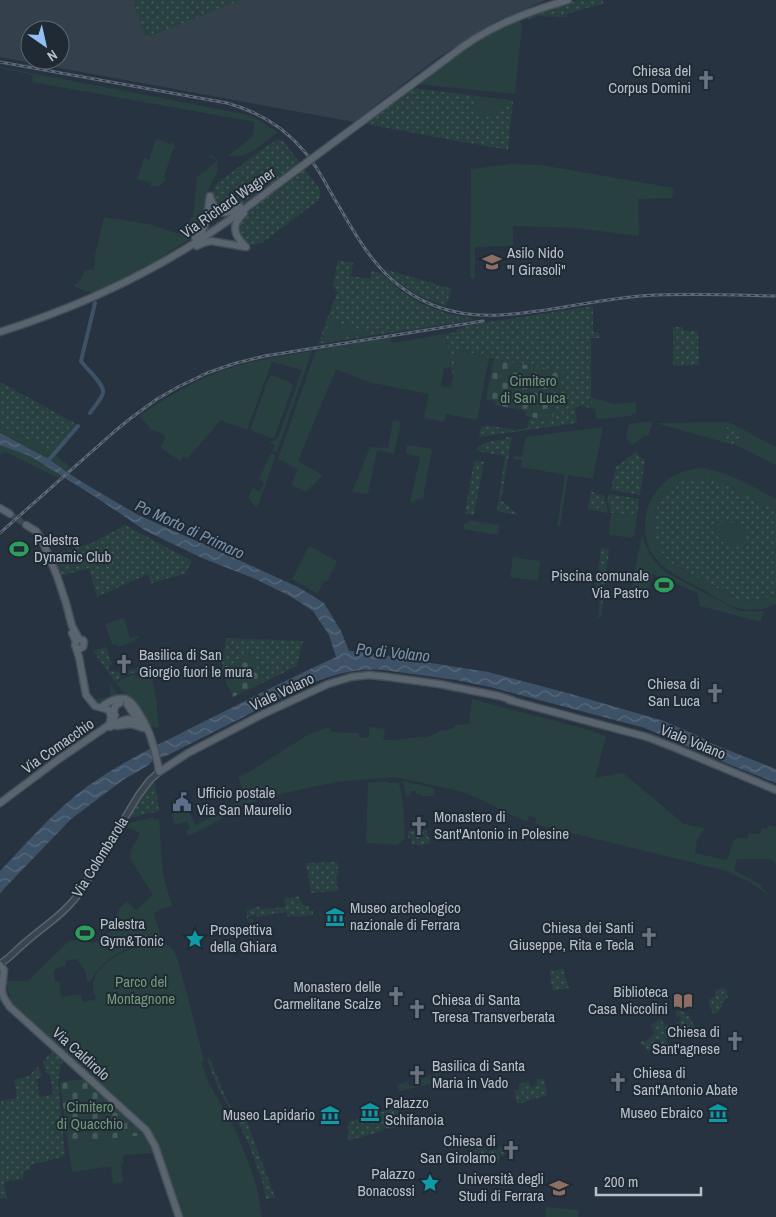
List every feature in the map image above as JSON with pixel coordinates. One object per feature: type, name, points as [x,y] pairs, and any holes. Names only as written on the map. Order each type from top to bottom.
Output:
[{"type":"main road","name":"Via Richard Wagner","points":[[0,332],[79,303],[159,263],[212,232],[468,42],[494,27],[537,9],[568,0]]},
{"type":"main road","points":[[159,263],[204,231],[210,196],[217,210],[229,213],[263,191],[275,186]]},
{"type":"main road","points":[[159,263],[175,258],[207,241],[246,247],[236,236],[235,228],[237,221],[244,213],[269,194],[275,186]]},
{"type":"main road","points":[[0,508],[10,514]]},
{"type":"main road","points":[[26,525],[36,531],[42,540],[57,576],[77,644],[86,695],[95,706],[107,709],[111,714],[110,722],[97,733]]},
{"type":"main road","name":"Viale Volano","points":[[158,769],[243,724],[314,690],[341,680],[371,675],[492,694],[609,726],[652,739],[776,790]]},
{"type":"main road","points":[[104,705],[121,699],[133,704],[151,735],[158,769]]},
{"type":"main road","points":[[90,701],[104,705],[128,704],[131,711],[146,728]]},
{"type":"main road","points":[[114,714],[115,706],[120,703]]},
{"type":"main road","points":[[104,705],[117,718],[136,721],[146,728]]},
{"type":"main road","points":[[125,719],[131,711]]},
{"type":"main road","name":"Via Comacchio","points":[[0,803],[106,727],[113,721],[114,714]]},
{"type":"main road","name":"Via Comacchio","points":[[106,727],[125,719]]},
{"type":"main road","points":[[97,733],[126,724],[146,728]]},
{"type":"main road","name":"Via Caldirolo","points":[[0,965],[3,968],[1,987],[5,1000],[10,1007],[146,1130],[155,1146],[179,1217]]},
{"type":"street","name":"Via Colombarola","points":[[0,965],[72,903],[138,796],[158,769]]},
{"type":"street","name":"Via Colombarola","points":[[2,975],[11,955]]},
{"type":"shaded area","points":[[0,0],[546,0],[495,22],[436,59],[354,122],[70,70],[70,20],[20,20],[20,61],[0,57]]},
{"type":"green space","points":[[132,0],[242,0],[146,38]]},
{"type":"green space","points":[[582,0],[603,0],[603,4],[567,14],[567,17],[538,16],[530,20],[528,19],[530,16]]},
{"type":"green space","points":[[518,21],[522,25],[515,94],[417,84],[488,36]]},
{"type":"green space","points":[[0,67],[244,114],[255,118],[278,132],[249,153],[228,156],[252,137],[255,122],[32,82],[33,75]]},
{"type":"green space","points":[[413,88],[513,101],[508,150],[365,124]]},
{"type":"green space","points":[[475,96],[510,100],[509,106],[501,109],[499,115],[473,116]]},
{"type":"green space","points":[[156,139],[170,144],[171,141],[175,149],[173,149],[164,177],[166,178],[165,180],[160,185],[153,187],[150,186],[151,183],[137,179],[144,158],[149,160]]},
{"type":"green space","points":[[279,139],[284,142],[319,188],[320,198],[263,242],[247,244],[240,235],[237,224],[245,214],[277,189],[273,184],[233,210],[227,211],[220,209],[212,197],[213,190],[216,184],[268,145]]},
{"type":"green space","points":[[210,154],[216,158],[218,170],[208,191],[205,219],[196,236],[156,262],[95,292],[75,287],[75,283],[78,284],[85,270],[94,270],[95,255],[104,217],[149,224],[179,234],[193,216],[197,177],[216,162],[215,159],[209,157]]},
{"type":"green space","points":[[511,164],[541,165],[674,188],[672,198],[638,199],[639,236],[576,228],[513,226],[513,246],[475,247],[475,278],[470,278],[471,169]]},
{"type":"green space","points":[[338,260],[353,263],[351,276],[370,279],[372,271],[381,273],[401,291],[422,304],[446,313],[472,318],[473,320],[318,344],[337,293],[333,285]]},
{"type":"green space","points":[[384,269],[452,289],[446,306],[413,292]]},
{"type":"green space","points":[[593,306],[593,332],[599,333],[600,338],[591,338],[591,397],[594,409],[582,406],[575,407],[577,423],[479,437],[481,427],[492,426],[515,430],[528,428],[529,419],[532,418],[552,421],[563,372],[458,350],[453,376],[445,334],[456,332],[456,330],[468,325]]},
{"type":"green space","points":[[331,317],[335,319],[335,322],[365,331],[365,334],[323,341]]},
{"type":"green space","points":[[673,327],[683,327],[683,331],[698,331],[699,365],[673,366]]},
{"type":"green space","points":[[445,334],[451,367],[444,368],[441,386],[451,388],[458,350],[489,358],[477,420],[446,414],[444,422],[424,418],[429,394],[368,382],[336,369],[298,461],[323,475],[306,492],[291,485],[298,469],[278,459],[316,350],[390,337],[392,343]]},
{"type":"green space","points":[[312,351],[277,452],[272,451],[275,445],[269,443],[278,438],[302,370],[272,362],[247,430],[221,420],[187,459],[184,456],[180,461],[160,447],[166,437],[152,430],[139,416],[164,399],[218,372],[247,363]]},
{"type":"green space","name":"Cimitero di San Luca","points":[[494,359],[563,372],[552,421],[525,416],[526,411],[495,405],[495,401],[486,399]]},
{"type":"green space","points":[[271,376],[290,382],[293,386],[273,438],[251,429]]},
{"type":"green space","points":[[0,382],[80,426],[52,460],[0,432]]},
{"type":"green space","points":[[591,397],[613,404],[636,402],[636,413],[632,413],[632,416],[597,419]]},
{"type":"green space","points":[[393,421],[401,422],[394,454],[377,450],[368,494],[352,492],[370,447],[388,448]]},
{"type":"green space","points":[[653,421],[649,435],[644,436],[632,445],[626,438],[629,424]]},
{"type":"green space","points":[[728,422],[776,447],[776,465],[739,446],[744,435],[728,426],[720,441],[656,423]]},
{"type":"green space","points":[[727,426],[745,435],[739,446],[720,441]]},
{"type":"green space","points":[[603,427],[593,479],[568,475],[560,526],[557,526],[565,475],[521,467],[522,460],[514,459],[514,456],[522,457],[526,437]]},
{"type":"green space","points":[[0,428],[45,446],[70,467],[60,479],[7,453],[3,452],[0,455]]},
{"type":"green space","points":[[506,437],[512,437],[501,500],[518,515],[497,511],[505,456],[476,451],[485,443],[506,439]]},
{"type":"green space","points":[[407,445],[432,449],[423,498],[414,502],[410,502],[420,457],[406,453]]},
{"type":"green space","points":[[636,452],[645,460],[640,495],[611,490],[616,467]]},
{"type":"green space","points":[[271,453],[276,455],[257,508],[248,498],[253,488],[260,492],[264,483],[259,479]]},
{"type":"green space","points":[[474,461],[484,462],[474,515],[465,514]]},
{"type":"green space","points":[[699,468],[729,475],[776,499],[776,510],[716,480],[705,478],[684,481],[675,485],[667,492],[656,509],[654,530],[660,549],[672,564],[739,600],[758,600],[776,594],[776,604],[755,610],[732,606],[666,569],[656,559],[650,549],[645,527],[649,505],[654,495],[673,476]]},
{"type":"green space","points":[[708,477],[776,510],[776,594],[758,600],[739,600],[672,564],[659,549],[653,527],[657,507],[662,499],[675,484],[693,478]]},
{"type":"green space","points":[[591,491],[605,496],[608,513],[588,509]]},
{"type":"green space","points":[[609,494],[639,499],[637,517],[611,513],[607,500]]},
{"type":"green space","points":[[611,513],[637,517],[632,538],[609,535]]},
{"type":"green space","points":[[468,520],[499,525],[498,535],[463,529],[464,523],[467,524]]},
{"type":"green space","points":[[725,521],[732,522],[746,531],[746,541],[742,545],[737,546],[725,543],[716,534],[718,525]]},
{"type":"green space","points":[[125,525],[192,561],[185,574],[151,583],[148,574],[97,597],[89,568],[60,576],[52,555],[92,543]]},
{"type":"green space","points":[[643,537],[650,554],[661,569],[733,608],[741,611],[764,611],[761,622],[700,606],[697,593],[674,582],[660,579],[654,573],[648,590],[632,587],[641,538]]},
{"type":"green space","points":[[309,546],[337,561],[327,582],[324,581],[318,594],[292,579]]},
{"type":"green space","points":[[601,548],[609,549],[601,617],[598,617],[600,589],[596,588]]},
{"type":"green space","points":[[513,557],[540,561],[538,581],[510,577]]},
{"type":"green space","points":[[124,618],[130,638],[138,636],[139,638],[135,638],[135,641],[118,647],[117,644],[112,645],[105,624]]},
{"type":"green space","points":[[226,638],[303,641],[297,666],[263,683],[251,655],[222,668]]},
{"type":"green space","points":[[106,647],[112,664],[108,667],[110,671],[120,672],[122,677],[115,682],[93,651]]},
{"type":"green space","points":[[251,655],[263,683],[233,697],[222,673],[222,668]]},
{"type":"green space","points":[[138,668],[139,671],[124,676],[126,675],[125,671]]},
{"type":"green space","points":[[136,674],[137,677],[151,674],[157,703],[159,726],[157,728],[150,726],[129,700],[101,702],[93,700],[111,696],[109,683],[118,694],[125,694],[116,683]]},
{"type":"green space","points":[[472,699],[606,736],[595,778],[623,773],[684,824],[705,828],[697,839],[695,853],[726,860],[736,838],[747,839],[749,833],[760,834],[762,828],[767,829],[768,825],[776,827],[776,865],[771,859],[737,859],[734,870],[759,884],[775,903],[752,884],[723,870],[535,824],[536,818],[529,816],[527,822],[466,793],[395,777],[336,782],[261,799],[188,836],[186,831],[190,829],[187,821],[175,825],[172,814],[188,810],[196,825],[246,798],[238,777],[251,771],[309,734],[329,727],[332,732],[358,733],[360,737],[366,738],[369,736],[369,727],[385,729],[383,740],[429,736],[439,731],[452,729],[456,725],[469,724]]},
{"type":"green space","points":[[388,781],[388,783],[399,783],[403,804],[405,840],[402,840],[397,845],[366,843],[368,783]]},
{"type":"green space","points":[[402,781],[434,788],[434,796],[421,796],[421,794],[416,794],[416,791],[410,791],[410,796],[406,796]]},
{"type":"green space","points":[[155,782],[159,811],[130,818],[128,816],[150,784]]},
{"type":"green space","name":"Parco del Montagnone","points":[[155,817],[153,820],[159,819],[163,875],[172,906],[154,913],[161,938],[130,947],[112,957],[97,971],[91,981],[87,982],[86,972],[77,959],[66,961],[65,966],[58,967],[54,971],[55,982],[59,981],[61,997],[81,994],[83,1002],[93,1001],[96,998],[93,981],[97,973],[109,961],[133,948],[152,942],[163,943],[173,950],[178,960],[204,1060],[202,1065],[210,1085],[236,1132],[248,1161],[257,1187],[262,1217],[182,1217],[157,1142],[145,1123],[16,1008],[10,998],[6,981],[28,981],[69,941],[76,940],[95,943],[119,925],[114,919],[120,908],[127,901],[136,910],[153,895],[130,858],[131,850],[140,833],[124,826],[128,823]]},
{"type":"green space","points":[[427,830],[430,843],[423,845],[412,844],[411,838],[408,838],[408,831]]},
{"type":"green space","points":[[337,862],[339,875],[336,876],[338,891],[311,893],[306,863]]},
{"type":"green space","points":[[299,896],[302,904],[308,906],[309,910],[313,911],[313,915],[288,917],[285,912],[257,917],[256,915],[248,917],[248,919],[252,918],[253,922],[249,923],[246,914],[246,911],[260,906],[262,909],[286,907],[284,899]]},
{"type":"green space","points":[[563,969],[569,988],[553,991],[550,971]]},
{"type":"green space","points":[[726,989],[728,997],[722,1003],[718,1013],[713,1014],[708,1000],[715,997],[715,990]]},
{"type":"green space","points":[[684,1009],[686,1016],[689,1016],[698,1033],[691,1038],[688,1035],[681,1040],[676,1023],[681,1020],[680,1016],[677,1017],[675,1012]]},
{"type":"green space","points":[[661,1018],[664,1025],[667,1024],[670,1031],[668,1032],[670,1036],[666,1038],[669,1044],[664,1047],[658,1039],[652,1043],[653,1045],[650,1047],[652,1049],[649,1052],[640,1043],[654,1034],[650,1026]]},
{"type":"green space","points":[[52,1052],[63,1061],[58,1081],[65,1156],[31,1165],[30,1169],[23,1172],[24,1179],[4,1182],[7,1198],[0,1199],[0,1101],[17,1098],[14,1080],[28,1076],[38,1067],[42,1075],[36,1079],[40,1097],[53,1094],[50,1076],[46,1073],[43,1064],[44,1060]]},
{"type":"green space","points":[[210,1059],[229,1104],[237,1113],[244,1114],[275,1197],[266,1199],[263,1184],[250,1147],[221,1094],[207,1060]]},
{"type":"green space","points":[[440,1072],[442,1081],[399,1091],[397,1085],[408,1081],[410,1086],[422,1082],[421,1079]]},
{"type":"green space","name":"Cimitero di Quacchio","points":[[87,1079],[142,1129],[146,1135],[68,1143],[60,1082]]},
{"type":"green space","points":[[537,1079],[544,1079],[547,1095],[517,1104],[514,1090],[519,1090],[519,1084],[529,1081],[530,1087],[537,1086]]},
{"type":"green space","points":[[397,1107],[399,1115],[409,1112],[412,1123],[388,1128],[348,1141],[349,1122]]},
{"type":"green space","points":[[146,1135],[155,1153],[123,1155],[123,1163],[121,1164],[123,1182],[113,1184],[111,1166],[72,1172],[68,1143]]},
{"type":"green space","points":[[502,1145],[505,1155],[499,1157],[499,1163],[476,1161],[474,1149],[485,1147],[487,1151],[499,1149],[499,1146]]},
{"type":"green space","points":[[546,1207],[579,1210],[578,1217],[546,1217]]},
{"type":"water","name":"Po di Volano","points":[[0,433],[50,460],[87,485],[138,515],[298,587],[324,603],[341,631],[349,651],[488,672],[664,721],[705,739],[705,741],[776,769],[776,783],[645,728],[490,687],[456,680],[383,670],[348,672],[299,689],[164,757],[154,760],[123,780],[71,819],[0,893],[0,871],[55,813],[88,786],[147,750],[336,657],[329,635],[313,611],[290,596],[253,578],[202,558],[146,531],[30,456],[0,445]]},
{"type":"waterway","points":[[90,413],[103,393],[101,385],[81,361],[95,303]]},
{"type":"waterway","points":[[47,462],[78,426]]},
{"type":"tunnel","points":[[10,514],[26,525]]},
{"type":"railway","points":[[0,62],[227,103],[259,115],[287,134],[307,155],[362,244],[386,274],[418,298],[451,311],[478,315],[505,315],[640,296],[708,294],[776,296]]},
{"type":"railway","points":[[0,533],[131,418],[157,399],[207,373],[265,356],[483,321]]},
{"type":"place","name":"Chiesa del Corpus Domini","points":[[706,80]]},
{"type":"place","name":"Asilo Nido \"I Girasoli\"","points":[[492,262]]},
{"type":"place","name":"Palestra Dynamic Club","points":[[19,549]]},
{"type":"place","name":"Piscina comunale Via Pastro","points":[[664,585]]},
{"type":"place","name":"Basilica di San Giorgio fuori le mura","points":[[124,664]]},
{"type":"place","name":"Chiesa di San Luca","points":[[715,693]]},
{"type":"place","name":"Ufficio postale Via San Maurelio","points":[[182,802]]},
{"type":"place","name":"Monastero di Sant'Antonio in Polesine","points":[[419,826]]},
{"type":"place","name":"Museo archeologico nazionale di Ferrara","points":[[335,917]]},
{"type":"place","name":"Palestra Gym&Tonic","points":[[85,933]]},
{"type":"place","name":"Chiesa dei Santi Giuseppe, Rita e Tecla","points":[[649,937]]},
{"type":"place","name":"Prospettiva della Ghiara","points":[[195,939]]},
{"type":"place","name":"Monastero delle Carmelitane Scalze","points":[[396,996]]},
{"type":"place","name":"Biblioteca Casa Niccolini","points":[[683,1001]]},
{"type":"place","name":"Chiesa di Santa Teresa Transverberata","points":[[417,1009]]},
{"type":"place","name":"Chiesa di Sant'agnese","points":[[735,1041]]},
{"type":"place","name":"Basilica di Santa Maria in Vado","points":[[417,1075]]},
{"type":"place","name":"Chiesa di Sant'Antonio Abate","points":[[618,1082]]},
{"type":"place","name":"Palazzo Schifanoia","points":[[370,1112]]},
{"type":"place","name":"Museo Ebraico","points":[[718,1113]]},
{"type":"place","name":"Museo Lapidario","points":[[330,1115]]},
{"type":"place","name":"Chiesa di San Girolamo","points":[[511,1150]]},
{"type":"place","name":"Palazzo Bonacossi","points":[[430,1183]]},
{"type":"place","name":"Università degli Studi di Ferrara","points":[[559,1188]]},
{"type":"water label","name":"Po Morto di Primaro","points":[[190,529]]}]
